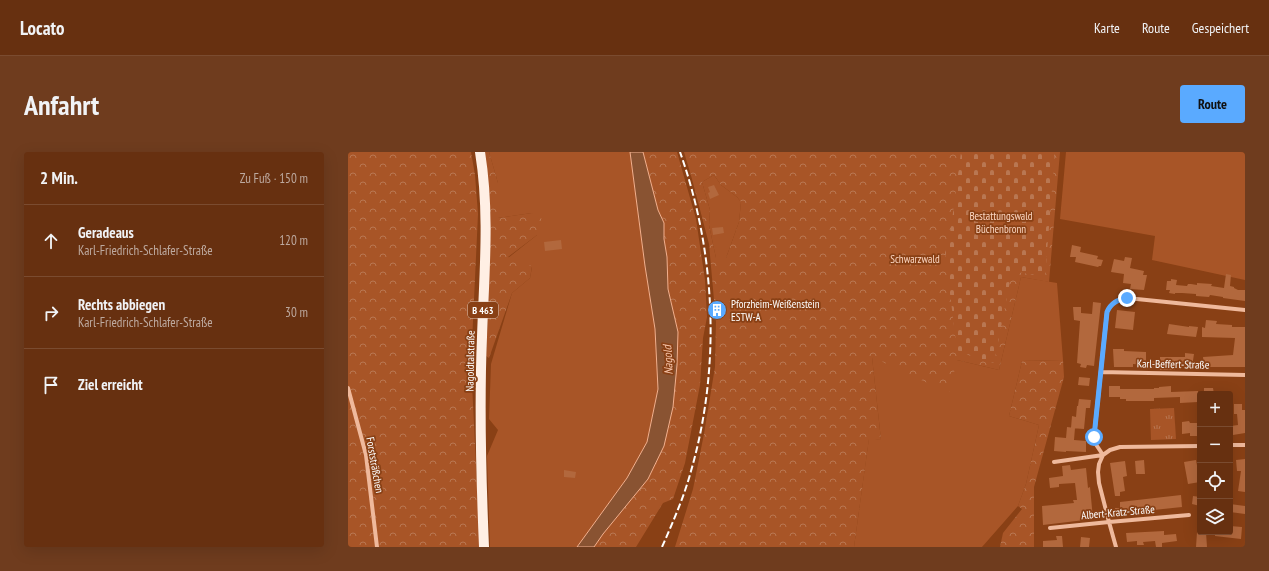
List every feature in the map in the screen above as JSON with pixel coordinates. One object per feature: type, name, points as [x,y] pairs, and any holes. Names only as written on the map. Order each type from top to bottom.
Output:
[{"type":"main road","name":"Nagoldtalstraße","points":[[480,152],[485,198],[486,225],[481,382],[481,468],[484,547]]},
{"type":"street","points":[[1103,455],[1095,443],[1094,437],[1107,312],[1109,306],[1119,299],[1127,298],[1245,310]]},
{"type":"street","name":"Karl-Beffert-Straße","points":[[1101,372],[1245,375]]},
{"type":"street","name":"Forststräßchen","points":[[348,388],[366,456],[377,547]]},
{"type":"street","points":[[1233,445],[1245,445]]},
{"type":"street","points":[[1054,462],[1103,455],[1110,450],[1120,447],[1197,446]]},
{"type":"street","points":[[1103,455],[1099,464],[1099,483],[1116,547]]},
{"type":"street","name":"Albert-Kratz-Straße","points":[[1050,528],[1189,515]]},
{"type":"green space","points":[[348,152],[471,152],[475,175],[478,214],[471,363],[480,547],[348,547]]},
{"type":"green space","points":[[484,152],[489,152],[498,183],[498,218],[532,213],[542,219],[537,235],[508,257],[532,266],[530,278],[512,293],[489,358],[486,356],[489,291],[489,214]]},
{"type":"green space","points":[[489,152],[630,152],[655,329],[658,389],[647,442],[627,478],[577,547],[490,547],[487,456],[498,430],[489,419],[491,364],[512,293],[530,278],[532,267],[508,258],[537,235],[532,213],[498,218],[498,183]]},
{"type":"green space","points":[[643,152],[677,152],[696,219],[705,280],[707,317],[703,338],[700,385],[685,463],[673,499],[663,503],[636,547],[594,547],[648,479],[664,446],[678,332],[668,289],[664,223],[658,210]]},
{"type":"green space","name":"Schwarzwald","points":[[684,152],[1060,152],[1049,282],[1021,277],[999,370],[957,360],[949,393],[872,357],[881,440],[869,439],[854,547],[675,547],[693,489],[715,367],[716,322],[709,244]],"holes":[[[714,175],[721,185],[737,197],[741,202],[739,222],[726,258],[716,258],[709,225],[710,210],[702,182]]]},
{"type":"green space","name":"Bestattungswald Büchenbronn","points":[[961,152],[1055,152],[1045,277],[1012,271],[994,363],[957,350],[945,253],[951,228]]},
{"type":"green space","points":[[1066,152],[1245,152],[1245,280],[1152,260],[1155,236],[1060,219]]},
{"type":"green space","points":[[714,175],[721,185],[737,197],[741,202],[739,222],[726,258],[716,258],[709,225],[710,210],[702,182]]},
{"type":"green space","points":[[1021,277],[1057,283],[1063,360],[1022,361],[1009,416],[1039,425],[1026,484],[1018,506],[982,547],[854,547],[869,438],[881,440],[872,357],[957,360],[999,370]]},
{"type":"green space","points":[[1063,360],[1064,377],[1034,487],[1034,547],[1000,547],[1003,533],[1022,509],[1018,506],[1026,484],[1039,425],[1009,416],[1022,361]]},
{"type":"green space","points":[[1174,408],[1176,439],[1151,440],[1150,409]]},
{"type":"water","name":"Nagold","points":[[630,152],[643,152],[658,210],[664,223],[668,289],[678,332],[673,407],[664,446],[648,479],[594,547],[577,547],[627,478],[647,442],[658,389],[655,329]]},
{"type":"building","points":[[714,185],[719,195],[710,199],[708,187]]},
{"type":"building","points":[[723,227],[724,233],[713,235],[712,228]]},
{"type":"building","points":[[561,240],[562,249],[545,251],[544,242]]},
{"type":"building","points":[[1072,245],[1081,247],[1080,252],[1098,256],[1097,259],[1103,260],[1101,266],[1098,267],[1075,262],[1076,257],[1070,257]]},
{"type":"building","points":[[1125,257],[1132,258],[1130,268],[1144,271],[1143,275],[1147,275],[1144,290],[1130,289],[1131,284],[1123,283],[1124,274],[1111,272],[1114,259],[1124,261]]},
{"type":"building","points":[[1226,274],[1231,275],[1230,286],[1238,290],[1245,290],[1245,301],[1210,295],[1209,297],[1196,296],[1196,294],[1175,294],[1169,293],[1170,290],[1166,290],[1167,281],[1171,281],[1171,279],[1177,280],[1176,285],[1187,286],[1188,284],[1197,285],[1197,283],[1212,284],[1211,286],[1224,288]]},
{"type":"building","points":[[1093,302],[1101,303],[1094,366],[1087,365],[1086,368],[1080,367],[1081,364],[1077,363],[1080,321],[1074,320],[1073,307],[1081,307],[1081,313],[1092,314]]},
{"type":"building","points":[[1117,310],[1135,312],[1133,330],[1115,328]]},
{"type":"building","points":[[1206,320],[1217,321],[1216,324],[1232,325],[1232,327],[1245,327],[1245,367],[1204,367],[1203,357],[1233,355],[1235,338],[1202,337],[1202,327],[1205,328]]},
{"type":"building","points":[[1169,324],[1198,327],[1196,337],[1167,334]]},
{"type":"building","points":[[1113,349],[1146,352],[1146,361],[1160,362],[1160,357],[1185,357],[1185,353],[1194,354],[1192,367],[1175,365],[1175,370],[1160,370],[1160,368],[1133,364],[1133,367],[1114,367]]},
{"type":"building","points":[[1079,377],[1090,378],[1089,386],[1078,385]]},
{"type":"building","points":[[1109,386],[1120,386],[1120,389],[1154,389],[1171,386],[1171,392],[1197,391],[1197,402],[1180,403],[1180,397],[1154,398],[1154,401],[1126,401],[1126,399],[1120,399],[1120,397],[1109,397]]},
{"type":"building","points":[[1204,388],[1213,388],[1214,391],[1204,391]]},
{"type":"building","points":[[1079,399],[1091,400],[1090,408],[1086,408],[1084,429],[1071,428],[1072,416],[1076,417]]},
{"type":"building","points":[[1234,404],[1242,404],[1242,410],[1245,410],[1245,433],[1233,435],[1233,426],[1238,425],[1237,414],[1234,414]]},
{"type":"building","points":[[1189,421],[1190,423],[1197,423],[1197,436],[1190,436],[1190,433],[1182,434],[1182,422]]},
{"type":"building","points":[[1067,427],[1075,428],[1074,440],[1086,441],[1086,452],[1054,451],[1055,437],[1066,438]]},
{"type":"building","points":[[1245,459],[1245,492],[1238,491],[1241,471],[1237,471],[1236,460]]},
{"type":"building","points":[[1144,460],[1145,474],[1136,474],[1135,461]]},
{"type":"building","points":[[1196,460],[1197,482],[1188,484],[1184,462]]},
{"type":"building","points":[[1125,461],[1127,476],[1123,477],[1125,491],[1120,492],[1120,496],[1115,496],[1110,463]]},
{"type":"building","points":[[1070,465],[1071,470],[1086,468],[1088,488],[1090,487],[1093,519],[1043,525],[1042,506],[1074,503],[1073,500],[1077,500],[1075,483],[1059,484],[1059,487],[1050,488],[1049,478],[1063,476],[1062,466]]},
{"type":"building","points":[[564,470],[576,472],[575,478],[564,477]]},
{"type":"building","points":[[1181,495],[1182,507],[1116,514],[1115,508],[1120,508],[1120,502]]},
{"type":"building","points":[[1193,496],[1197,497],[1197,505],[1192,504]]},
{"type":"building","points":[[1233,504],[1245,506],[1245,514],[1233,512]]},
{"type":"building","points":[[1233,526],[1242,527],[1241,539],[1215,536],[1233,535]]},
{"type":"building","points":[[1164,531],[1164,535],[1176,534],[1177,541],[1162,543],[1162,547],[1156,547],[1155,541],[1143,542],[1144,545],[1137,545],[1137,541],[1127,542],[1126,533]]},
{"type":"building","points":[[1197,532],[1197,535],[1206,535],[1207,547],[1196,547]]},
{"type":"building","points":[[1056,536],[1062,536],[1063,547],[1043,547],[1043,541],[1057,540]]},
{"type":"building","points":[[1081,537],[1090,538],[1089,547],[1080,547]]},
{"type":"railway","points":[[662,547],[682,500],[701,432],[707,391],[710,351],[710,310],[707,270],[701,230],[692,190],[680,152]]},
{"type":"place","name":"Pforzheim-Weißenstein ESTW-A","points":[[717,310]]},
{"type":"route","points":[[1094,437],[1107,312],[1109,306],[1114,302],[1119,299],[1127,298]]}]
